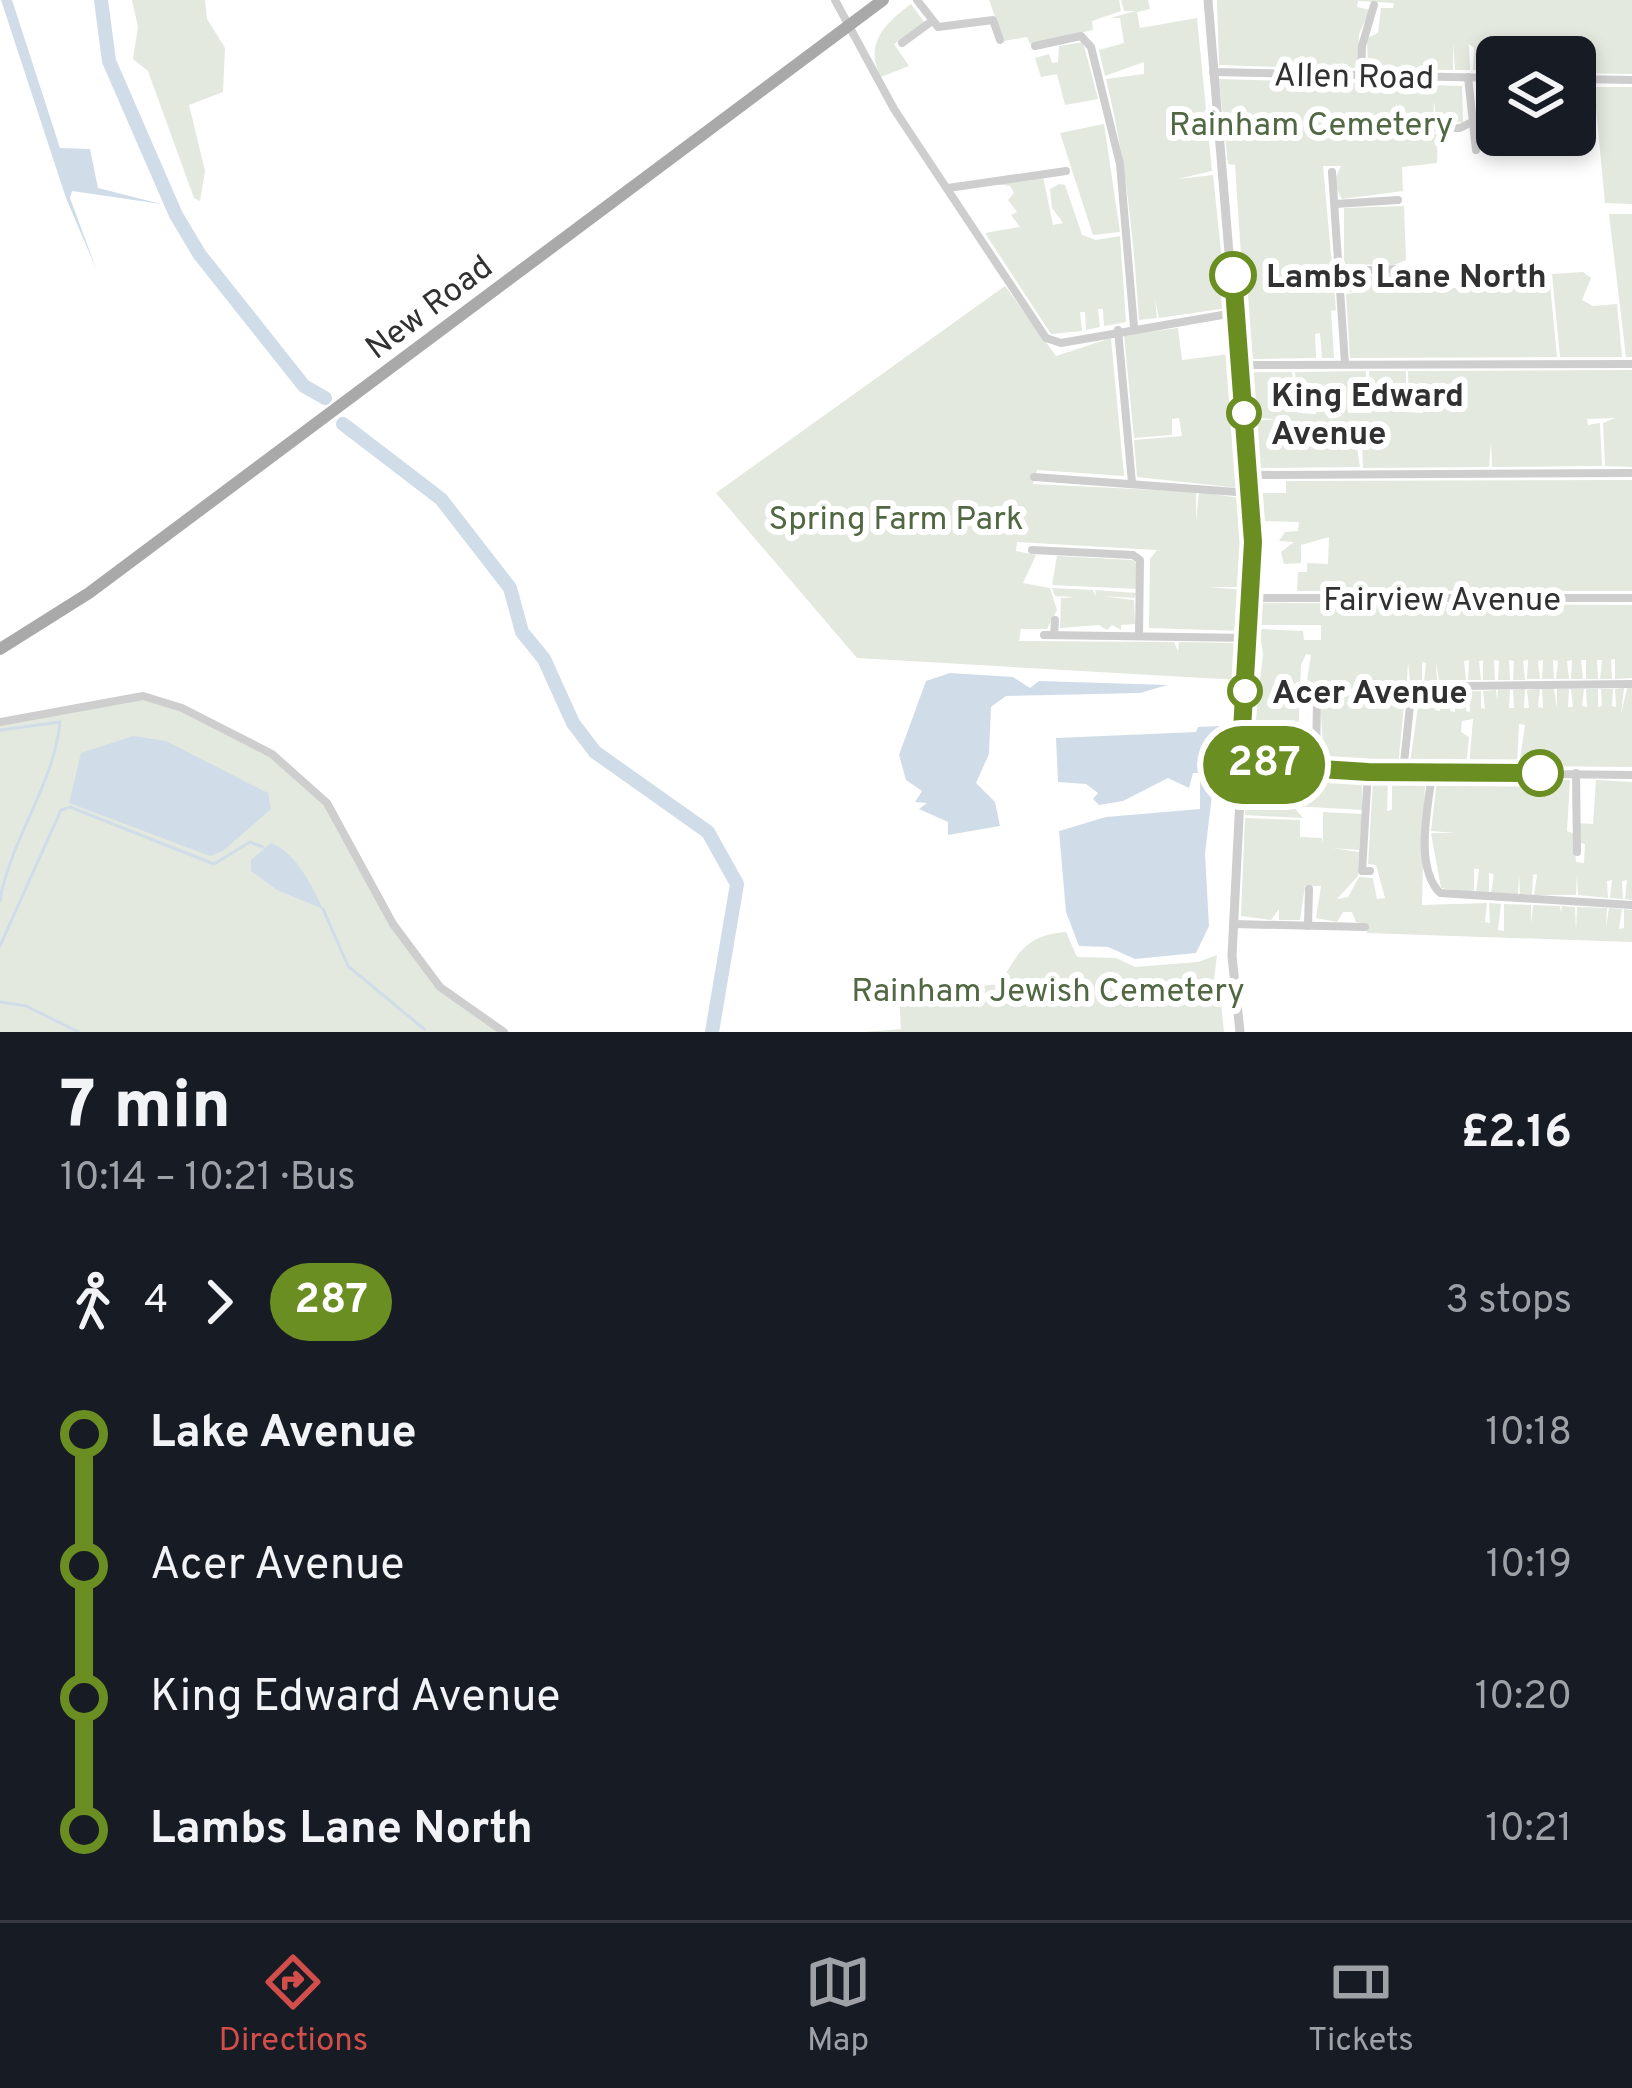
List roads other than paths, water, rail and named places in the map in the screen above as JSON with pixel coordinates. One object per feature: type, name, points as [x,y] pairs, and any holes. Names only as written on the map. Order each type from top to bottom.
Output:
[{"type":"main road","name":"New Road","points":[[2,648],[140,556],[884,0]]},
{"type":"street","points":[[835,0],[847,28],[1046,338],[1061,343],[1133,327],[1236,313]]},
{"type":"street","points":[[917,0],[932,21],[946,29],[996,22],[1000,40]]},
{"type":"street","points":[[1208,0],[1250,493],[1252,598],[1233,924],[1240,1032]]},
{"type":"street","points":[[986,4],[990,20]]},
{"type":"street","points":[[1361,75],[1374,5]]},
{"type":"street","points":[[902,44],[932,21]]},
{"type":"street","points":[[1035,46],[1081,36],[1091,47],[1120,164],[1133,327]]},
{"type":"street","points":[[1052,42],[1055,58]]},
{"type":"street","name":"Allen Road","points":[[1211,72],[1476,77]]},
{"type":"street","points":[[1468,77],[1476,150]]},
{"type":"street","points":[[1596,79],[1632,80]]},
{"type":"street","points":[[1422,128],[1460,128],[1472,122]]},
{"type":"street","points":[[947,188],[1066,171]]},
{"type":"street","points":[[1332,172],[1346,364]]},
{"type":"street","points":[[1335,204],[1398,200]]},
{"type":"street","points":[[1339,271],[1401,268]]},
{"type":"street","points":[[1118,330],[1132,482]]},
{"type":"street","points":[[1240,365],[1632,364]]},
{"type":"street","points":[[1248,475],[1632,473]]},
{"type":"street","points":[[1034,477],[1250,493]]},
{"type":"street","points":[[1032,550],[1133,555],[1140,560],[1139,636]]},
{"type":"street","name":"Fairview Avenue","points":[[1252,598],[1632,598]]},
{"type":"street","points":[[1054,620],[1049,635],[1250,638]]},
{"type":"street","points":[[1388,687],[1632,684]]},
{"type":"street","points":[[1403,772],[1412,687]]},
{"type":"street","points":[[1316,769],[1317,696],[1321,691],[1346,691]]},
{"type":"street","points":[[1,721],[143,696],[182,709],[272,754],[327,803],[393,924],[440,987],[504,1032]]},
{"type":"street","points":[[1240,764],[1368,772],[1632,775]]},
{"type":"street","points":[[1368,772],[1362,871],[1370,871]]},
{"type":"street","points":[[1432,773],[1426,849],[1431,880],[1440,893],[1632,905]]},
{"type":"street","points":[[1576,773],[1577,853]]},
{"type":"street","points":[[1308,926],[1309,889]]},
{"type":"street","points":[[1233,924],[1348,922],[1365,927]]},
{"type":"waterway","points":[[101,0],[109,61],[176,215],[200,255],[304,386],[325,398]]},
{"type":"waterway","points":[[343,424],[441,499],[510,588],[522,632],[544,659],[573,723],[595,752],[708,832],[737,884],[712,1032]]},
{"type":"waterway","points":[[0,730],[60,722],[49,768],[12,857],[0,901]]},
{"type":"waterway","points":[[0,946],[61,810],[70,807],[214,864],[250,842],[263,847]]},
{"type":"waterway","points":[[323,909],[348,966],[424,1029]]},
{"type":"waterway","points":[[0,1002],[26,1006],[79,1032]]},
{"type":"place","name":"Lambs Lane North","points":[[1233,275]]},
{"type":"place","name":"King Edward Avenue","points":[[1244,413]]},
{"type":"place","name":"Acer Avenue","points":[[1245,691]]},
{"type":"park label","name":"Rainham Cemetery","points":[[1311,123]]},
{"type":"park label","name":"Spring Farm Park","points":[[896,517]]},
{"type":"park label","name":"Rainham Jewish Cemetery","points":[[1048,989]]}]
